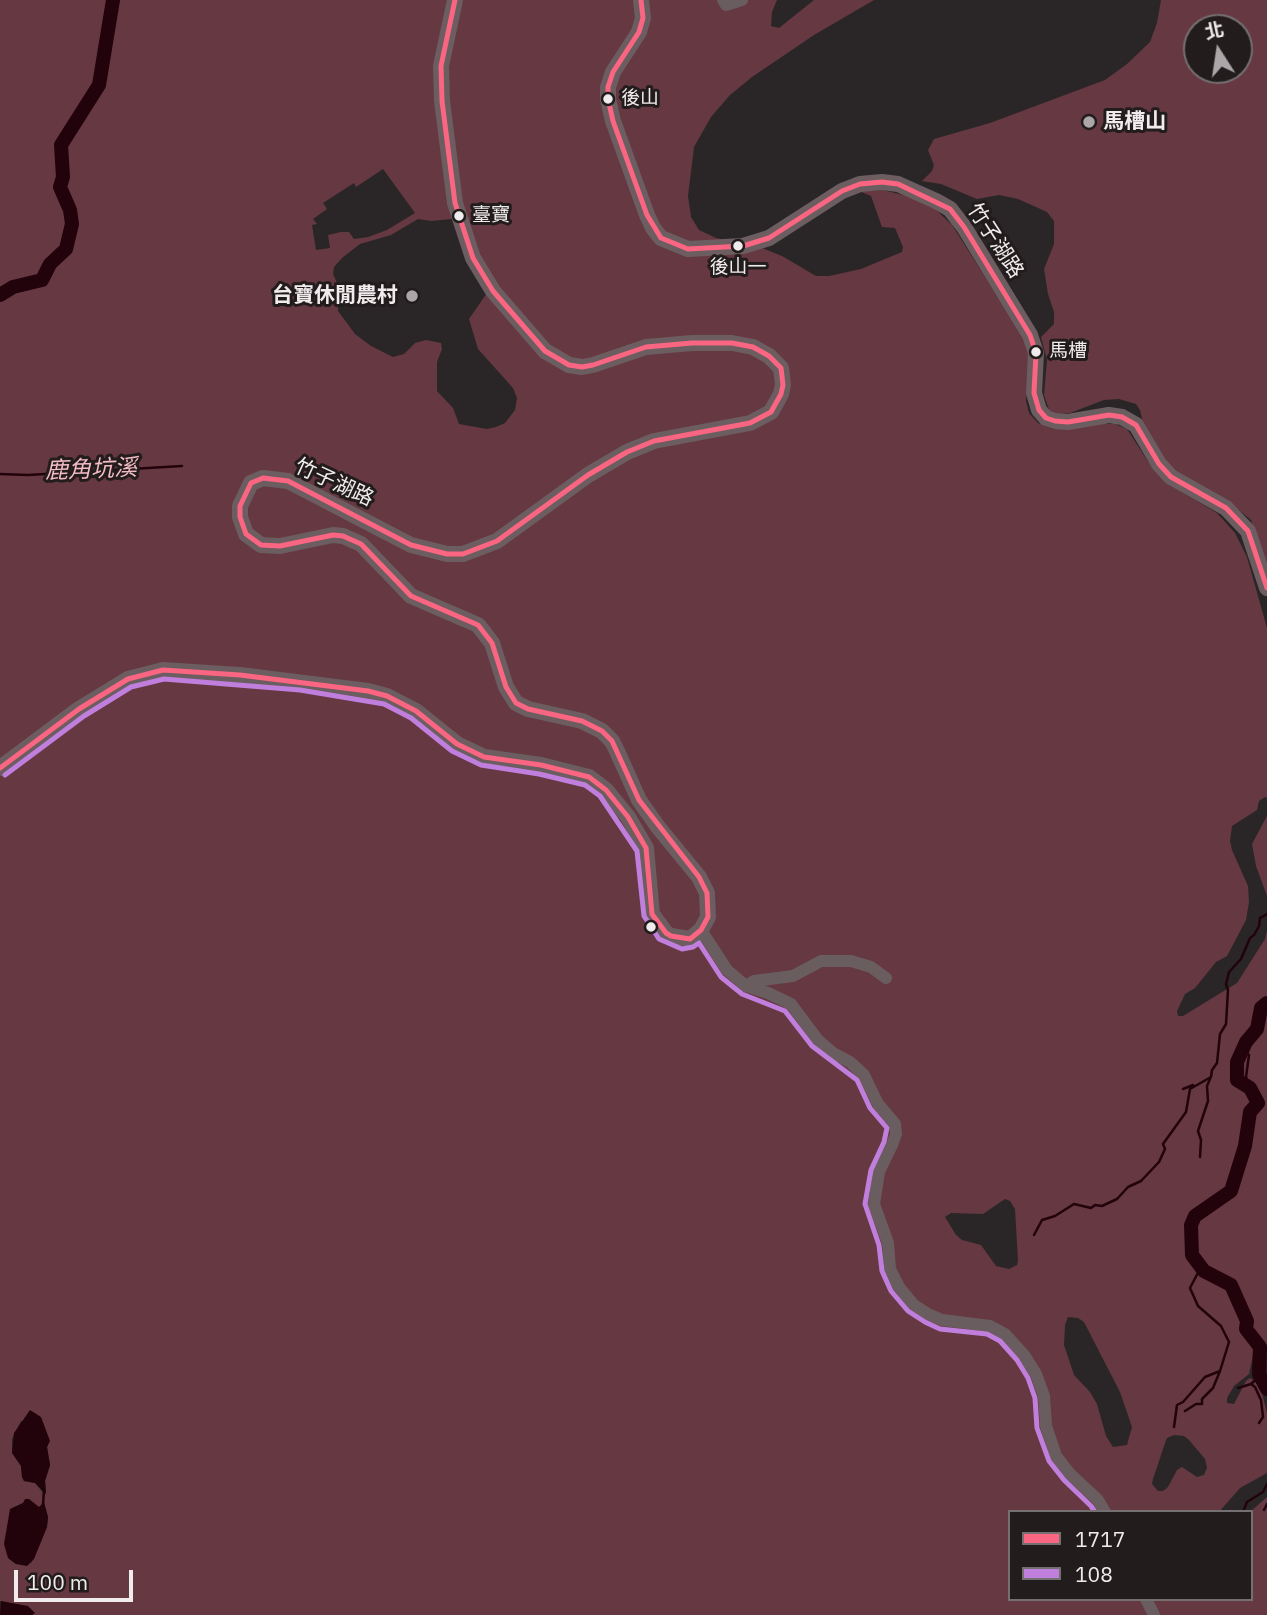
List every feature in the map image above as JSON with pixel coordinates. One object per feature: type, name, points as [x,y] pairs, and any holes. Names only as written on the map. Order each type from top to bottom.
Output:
[{"type":"main road","name":"竹子湖路","points":[[455,0],[441,66],[442,101],[455,203],[473,258],[493,291],[545,351],[569,365],[593,365],[646,347],[732,343],[753,347],[769,356],[781,368],[781,394],[771,412],[750,424],[654,441],[627,452],[588,475],[496,541],[463,554],[447,554],[411,545],[288,481],[263,478],[251,483],[240,506],[240,517],[246,534],[261,545],[280,546],[333,535],[344,536],[361,544],[411,596],[478,625],[492,643],[506,687],[516,703],[528,709],[582,721],[602,731],[612,741],[639,800],[699,877],[708,893],[708,917],[701,930]]},
{"type":"main road","name":"竹子湖路","points":[[641,0],[641,25],[613,72],[608,87],[608,99],[613,121],[647,215],[661,238],[688,249],[743,246],[769,238],[842,191],[860,184],[898,184],[950,209],[1030,335],[1035,352],[1034,393],[1039,410],[1046,418],[1055,422],[1110,415],[1122,417],[1136,425],[1171,477],[1226,508],[1248,531],[1267,588]]},
{"type":"main road","points":[[0,768],[79,709],[128,679],[163,670],[252,676],[368,691],[387,696],[416,711],[457,744],[484,757],[541,765],[589,777],[606,790],[628,817],[646,848],[652,914],[671,936],[690,939],[701,930]]},
{"type":"street","points":[[723,0],[726,5],[742,0]]},
{"type":"street","points":[[701,930],[727,970],[746,986],[791,1004],[818,1040],[864,1075],[878,1104],[895,1125],[896,1134],[879,1172],[874,1204],[888,1242],[890,1269],[899,1287],[914,1305],[928,1314],[942,1320],[990,1326],[1005,1334],[1037,1374],[1044,1396],[1046,1426],[1056,1456],[1070,1474],[1098,1500],[1104,1510]]},
{"type":"street","points":[[746,986],[754,981],[793,975],[821,961],[851,961],[871,967],[886,978]]},
{"type":"shaded area","points":[[0,0],[777,0],[772,12],[771,26],[779,28],[814,0],[874,0],[814,35],[752,77],[730,95],[711,117],[694,147],[688,196],[691,217],[699,230],[716,238],[762,248],[782,256],[816,276],[829,276],[861,269],[902,252],[903,247],[895,228],[882,227],[871,196],[859,191],[883,190],[911,197],[934,208],[952,225],[1027,343],[1029,357],[1026,401],[1029,413],[1038,423],[1053,429],[1088,424],[1115,424],[1127,429],[1147,460],[1170,485],[1217,513],[1235,533],[1247,557],[1267,628],[1267,798],[1259,801],[1257,810],[1232,826],[1230,841],[1248,886],[1246,920],[1227,956],[1216,962],[1195,988],[1185,994],[1177,1011],[1178,1016],[1183,1016],[1237,983],[1265,939],[1267,931],[1267,1346],[1261,1342],[1255,1346],[1249,1374],[1234,1386],[1227,1403],[1234,1404],[1250,1378],[1260,1385],[1267,1413],[1267,1473],[1240,1488],[1221,1510],[1008,1510],[1008,1601],[1253,1601],[1252,1510],[1267,1497],[1267,1615],[32,1615],[35,1613],[0,1601]],"holes":[[[383,169],[415,213],[387,230],[368,237],[354,239],[349,232],[328,235],[330,248],[316,250],[312,225],[317,224],[313,219],[327,209],[323,203],[354,183],[356,187]],[[418,219],[452,219],[487,293],[469,319],[478,349],[513,388],[517,398],[515,410],[505,423],[487,429],[459,424],[453,408],[437,391],[437,362],[442,349],[441,343],[426,340],[415,343],[404,354],[393,357],[355,334],[338,311],[334,267],[360,244],[391,235]],[[1005,1199],[1010,1201],[1015,1209],[1017,1265],[1009,1269],[996,1266],[981,1245],[962,1240],[956,1235],[945,1217],[951,1213],[983,1214]],[[1068,1317],[1084,1322],[1120,1392],[1132,1427],[1127,1445],[1113,1447],[1106,1436],[1097,1404],[1074,1375],[1064,1345]],[[21,1421],[43,1422],[49,1441],[47,1447],[50,1465],[44,1494],[35,1483],[24,1481],[21,1466],[12,1453],[12,1439]],[[1174,1435],[1184,1436],[1205,1459],[1207,1468],[1204,1475],[1197,1477],[1182,1467],[1177,1470],[1168,1487],[1158,1491],[1152,1484],[1167,1438]],[[23,1503],[39,1507],[44,1504],[48,1517],[47,1527],[31,1563],[16,1564],[8,1558],[11,1509]]]},
{"type":"shaded area","points":[[1161,0],[1267,0],[1267,574],[1251,520],[1239,510],[1169,471],[1145,432],[1136,404],[1119,399],[1104,400],[1070,413],[1050,412],[1044,395],[1047,360],[1041,337],[1054,324],[1054,312],[1044,269],[1054,244],[1054,221],[1047,212],[1018,199],[999,195],[977,199],[941,184],[922,181],[934,165],[928,150],[934,139],[990,123],[1105,80],[1150,42]]},
{"type":"shaded area","points":[[1267,816],[1267,896],[1256,866],[1252,844]]},
{"type":"shaded area","points":[[30,1410],[41,1417],[50,1441],[47,1447],[50,1465],[45,1481],[46,1494],[35,1483],[24,1481],[21,1466],[12,1453],[14,1433]]},
{"type":"shaded area","points":[[25,1499],[39,1507],[44,1502],[48,1517],[47,1527],[34,1559],[27,1566],[16,1564],[8,1558],[4,1544],[10,1509],[23,1503]]},
{"type":"shaded area","points":[[1,1601],[28,1606],[35,1613],[0,1615]]},
{"type":"waterway","name":"鹿角坑溪","points":[[0,295],[13,287],[42,280],[50,264],[66,249],[72,224],[70,210],[60,187],[63,177],[61,145],[99,85],[113,0]]},
{"type":"waterway","name":"鹿角坑溪","points":[[0,474],[28,475],[182,466]]},
{"type":"waterway","points":[[1034,1235],[1042,1220],[1055,1216],[1074,1204],[1091,1208],[1117,1199],[1128,1187],[1141,1181],[1159,1162],[1165,1149],[1163,1144],[1186,1112],[1190,1089],[1211,1077],[1217,1063],[1220,1034],[1226,1024],[1226,984],[1229,972],[1241,959],[1250,938],[1259,926],[1260,918],[1267,914]]},
{"type":"waterway","points":[[1267,1003],[1261,1008],[1257,1029],[1246,1042],[1237,1062],[1237,1080],[1250,1088],[1258,1103],[1250,1112],[1245,1146],[1231,1191],[1195,1216],[1191,1225],[1192,1255],[1204,1271],[1231,1285],[1247,1321],[1246,1329],[1260,1347],[1259,1374],[1267,1389]]},
{"type":"waterway","points":[[1243,1048],[1249,1055],[1246,1077],[1250,1088]]},
{"type":"waterway","points":[[1200,1157],[1201,1140],[1198,1131],[1208,1101],[1207,1086],[1210,1079]]},
{"type":"waterway","points":[[1183,1089],[1193,1085]]},
{"type":"waterway","points":[[1174,1427],[1177,1405],[1183,1402],[1205,1377],[1220,1371],[1229,1342],[1221,1326],[1198,1306],[1190,1288],[1201,1267]]},
{"type":"waterway","points":[[1185,1411],[1196,1404],[1202,1404],[1202,1399],[1213,1388],[1220,1371]]},
{"type":"waterway","points":[[1259,1423],[1263,1417],[1261,1400],[1251,1384],[1260,1376]]},
{"type":"waterway","points":[[1238,1388],[1251,1384]]},
{"type":"waterway","points":[[1244,1510],[1247,1502],[1263,1492],[1267,1484]]},
{"type":"waterway","points":[[43,1505],[44,1490]]},
{"type":"waterway","points":[[1264,1510],[1267,1504]]},
{"type":"transit line","name":"1717","points":[[0,768],[79,709],[128,679],[163,670],[240,675],[368,691],[387,696],[416,711],[457,744],[484,757],[541,765],[589,777],[606,790],[628,817],[646,848],[652,914],[671,936],[690,939],[701,930],[708,917],[707,893],[699,877],[639,800],[612,741],[602,731],[582,721],[528,709],[516,703],[506,687],[492,643],[478,625],[411,596],[361,544],[343,536],[333,535],[280,546],[261,545],[246,534],[240,517],[240,506],[251,483],[263,478],[288,481],[411,545],[447,554],[463,554],[497,541],[588,475],[627,452],[654,441],[750,423],[771,412],[781,394],[781,368],[769,356],[753,347],[732,343],[646,347],[593,365],[569,365],[545,351],[493,291],[473,258],[455,203],[442,101],[441,66],[455,0]]},
{"type":"transit line","name":"1717","points":[[641,0],[643,18],[639,32],[613,72],[608,87],[608,99],[613,121],[647,215],[661,238],[688,249],[743,246],[769,238],[842,191],[860,184],[898,184],[950,209],[964,227],[1030,335],[1036,353],[1034,393],[1039,410],[1046,418],[1055,421],[1068,422],[1109,415],[1122,417],[1136,425],[1159,464],[1171,477],[1226,508],[1248,531],[1267,588]]},
{"type":"transit line","name":"108","points":[[5,775],[84,716],[131,687],[164,679],[300,690],[384,704],[411,718],[452,751],[481,765],[539,774],[585,785],[600,796],[637,851],[644,916],[659,939],[682,949],[699,943],[721,977],[742,994],[785,1011],[812,1046],[857,1080],[870,1108],[887,1128],[884,1142],[871,1170],[865,1204],[879,1245],[882,1271],[891,1291],[908,1311],[940,1329],[987,1334],[1000,1341],[1028,1378],[1035,1398],[1037,1428],[1049,1461],[1094,1510]]},
{"type":"place","name":"後山","points":[[608,99]]},
{"type":"place","name":"馬槽山","points":[[1089,122]]},
{"type":"place","name":"臺寶","points":[[459,216]]},
{"type":"place","name":"後山一","points":[[738,246]]},
{"type":"place","name":"台寶休閒農村","points":[[412,296]]},
{"type":"place","name":"馬槽","points":[[1036,352]]}]
